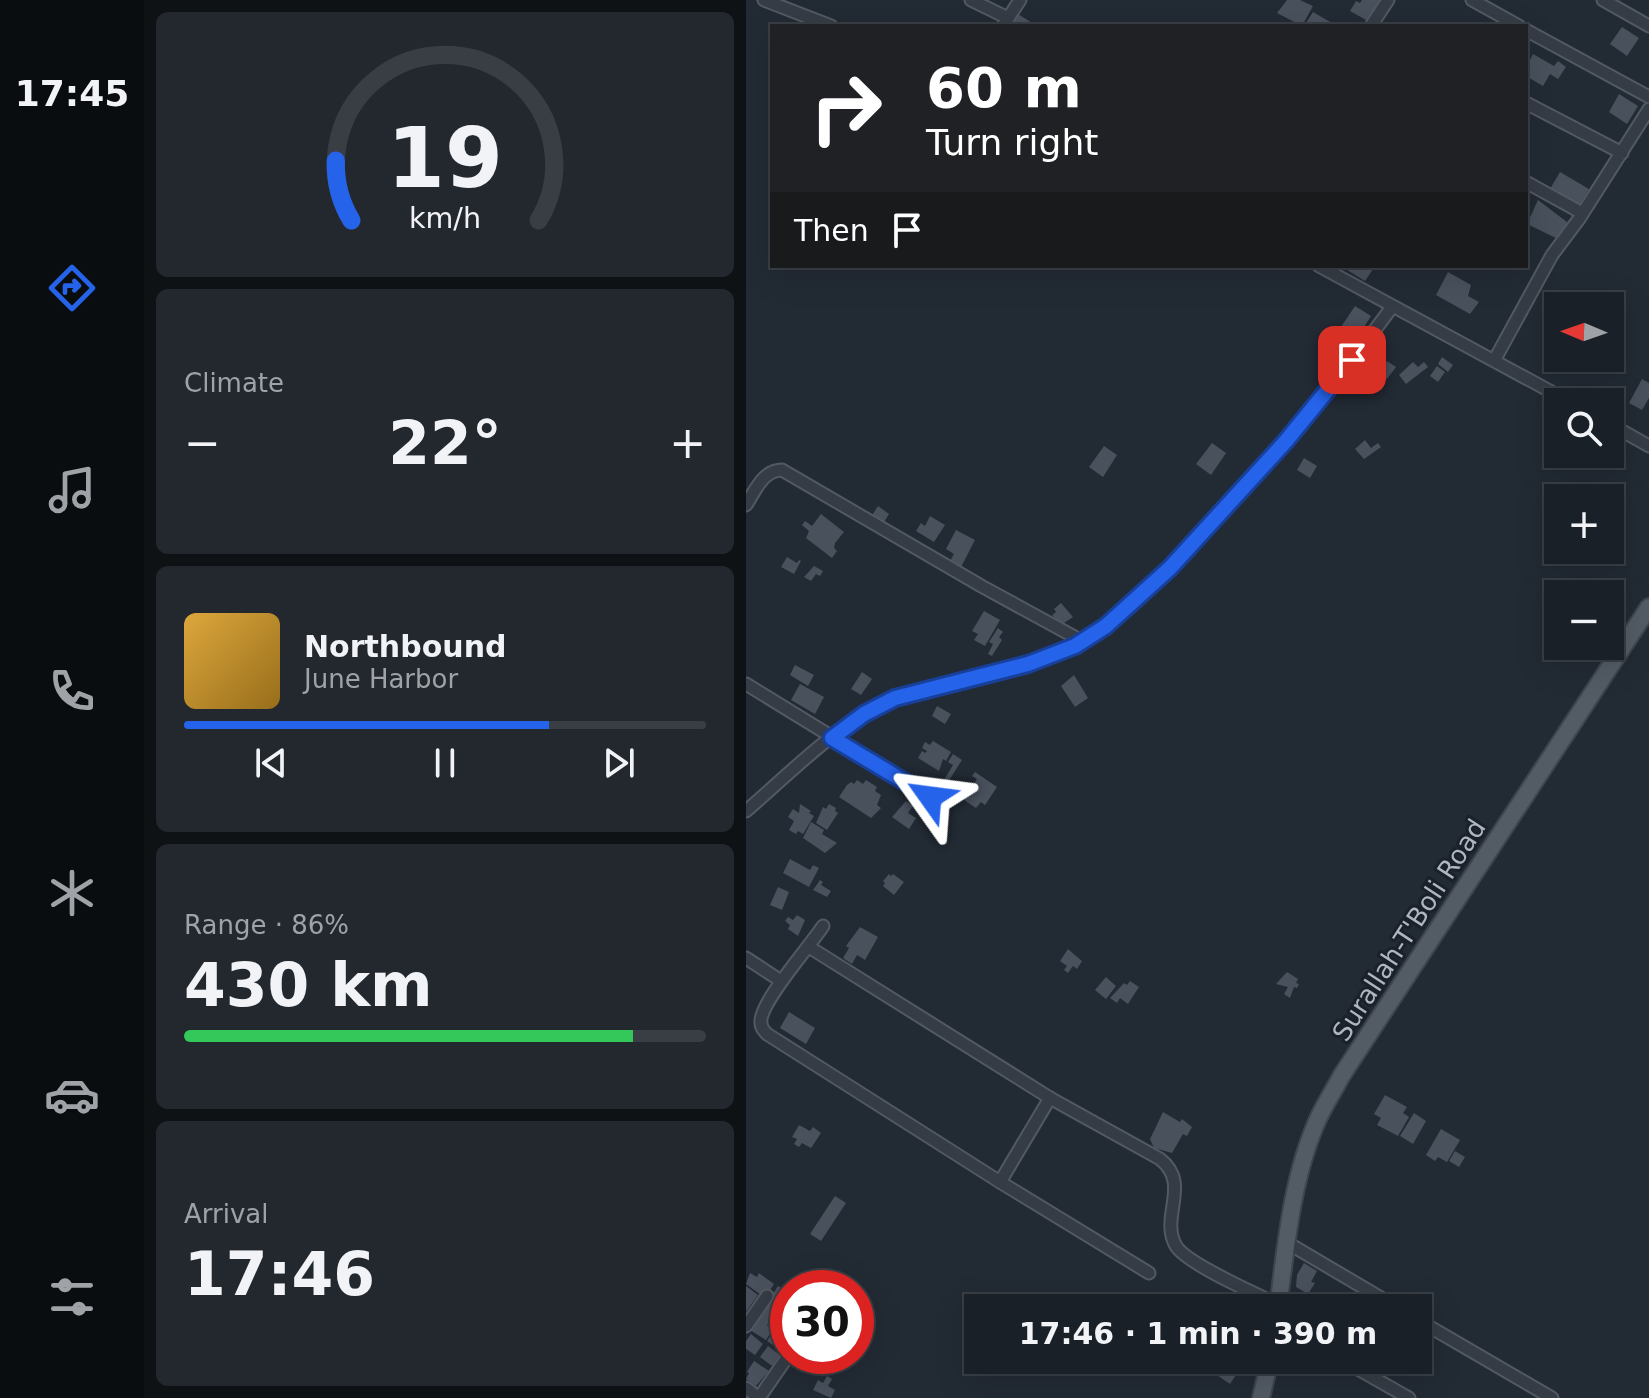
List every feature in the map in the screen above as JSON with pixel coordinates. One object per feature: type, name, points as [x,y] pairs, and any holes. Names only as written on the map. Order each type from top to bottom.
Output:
[{"type":"main road","name":"Surallah-T'Boli Road","points":[[1280,1294],[1286,1242],[1301,1170],[1313,1132],[1342,1075],[1649,607]]},
{"type":"main road","points":[[1261,1398],[1267,1374]]},
{"type":"street","points":[[764,0],[826,24]]},
{"type":"street","points":[[971,0],[1006,22],[1020,0]]},
{"type":"street","points":[[1375,24],[1388,0]]},
{"type":"street","points":[[1472,0],[1515,24]]},
{"type":"street","points":[[1603,0],[1649,26]]},
{"type":"street","points":[[1528,31],[1649,97]]},
{"type":"street","points":[[1528,104],[1622,153]]},
{"type":"street","points":[[1495,359],[1552,255],[1649,109]]},
{"type":"street","points":[[1528,183],[1582,213]]},
{"type":"street","points":[[1323,268],[1546,388]]},
{"type":"street","points":[[746,811],[832,738],[864,714],[895,698],[1028,664],[1082,641],[1106,626],[1181,556],[1286,441],[1392,307]]},
{"type":"street","points":[[1624,432],[1649,446]]},
{"type":"street","points":[[746,505],[768,474],[775,469],[782,470],[1082,641]]},
{"type":"street","points":[[746,684],[930,797]]},
{"type":"street","points":[[823,926],[781,981],[762,1013],[761,1025],[767,1034],[1149,1273]]},
{"type":"street","points":[[809,947],[1050,1098],[1168,1165],[1175,1179],[1172,1228],[1179,1250],[1196,1263],[1254,1294]]},
{"type":"street","points":[[746,958],[781,981]]},
{"type":"street","points":[[1000,1182],[1050,1098]]},
{"type":"street","points":[[1286,1242],[1374,1294]]},
{"type":"street","points":[[746,1326],[767,1296]]},
{"type":"street","points":[[1432,1328],[1552,1398]]},
{"type":"street","points":[[746,1388],[759,1398],[776,1374]]},
{"type":"street","points":[[1367,1374],[1409,1398]]},
{"type":"building","points":[[1287,0],[1300,0],[1313,6],[1303,24],[1277,13]]},
{"type":"building","points":[[1362,0],[1379,0],[1373,24],[1350,11],[1356,1],[1360,3]]},
{"type":"building","points":[[1313,12],[1332,23],[1331,24],[1305,24]]},
{"type":"building","points":[[1018,14],[1034,24],[1011,24]]},
{"type":"building","points":[[1622,27],[1639,38],[1627,56],[1610,44]]},
{"type":"building","points":[[1533,54],[1554,66],[1558,61],[1566,67],[1558,79],[1550,74],[1543,86],[1528,77],[1528,64]]},
{"type":"building","points":[[1619,94],[1638,106],[1627,124],[1609,112]]},
{"type":"building","points":[[1560,172],[1589,189],[1579,206],[1550,189]]},
{"type":"building","points":[[1538,200],[1567,222],[1560,240],[1528,222]]},
{"type":"building","points":[[1344,268],[1374,268],[1365,281]]},
{"type":"building","points":[[1448,272],[1471,285],[1468,296],[1479,302],[1470,314],[1436,295]]},
{"type":"building","points":[[1355,306],[1371,316],[1359,335],[1341,327]]},
{"type":"building","points":[[1333,336],[1344,343],[1338,352],[1325,348]]},
{"type":"building","points":[[1442,357],[1453,365],[1448,372],[1438,364]]},
{"type":"building","points":[[1387,361],[1396,367],[1387,379],[1379,373]]},
{"type":"building","points":[[1413,362],[1418,367],[1424,362],[1428,367],[1406,384],[1399,375]]},
{"type":"building","points":[[1437,366],[1445,372],[1438,382],[1430,376]]},
{"type":"building","points":[[1642,379],[1649,383],[1649,398],[1642,410],[1629,403]]},
{"type":"building","points":[[1365,440],[1371,448],[1378,443],[1381,447],[1364,459],[1355,449]]},
{"type":"building","points":[[1212,443],[1226,453],[1211,475],[1196,464]]},
{"type":"building","points":[[1104,446],[1117,455],[1103,477],[1089,467]]},
{"type":"building","points":[[1304,458],[1317,466],[1310,478],[1297,470]]},
{"type":"building","points":[[878,506],[889,514],[881,527],[869,520]]},
{"type":"building","points":[[821,514],[844,532],[835,543],[837,551],[832,558],[806,538],[809,531],[802,525],[805,521],[812,526]]},
{"type":"building","points":[[930,516],[945,525],[934,542],[916,531],[921,523],[925,526]]},
{"type":"building","points":[[956,530],[975,540],[960,569],[949,563],[954,554],[946,549]]},
{"type":"building","points":[[787,557],[797,563],[801,561],[794,574],[781,567]]},
{"type":"building","points":[[814,566],[823,571],[811,581],[804,577]]},
{"type":"building","points":[[1061,603],[1073,617],[1061,625],[1052,615]]},
{"type":"building","points":[[984,611],[1000,620],[985,646],[974,640],[978,634],[972,631]]},
{"type":"building","points":[[998,628],[1003,632],[999,637],[1002,640],[992,656],[988,654],[993,644],[989,642]]},
{"type":"building","points":[[795,665],[814,675],[808,686],[790,675]]},
{"type":"building","points":[[862,672],[872,679],[861,695],[851,689]]},
{"type":"building","points":[[1074,675],[1088,698],[1075,707],[1061,686]]},
{"type":"building","points":[[800,684],[824,697],[815,714],[791,700]]},
{"type":"building","points":[[937,706],[951,714],[945,724],[932,716]]},
{"type":"building","points":[[933,741],[951,752],[946,761],[943,759],[939,771],[918,758],[922,751],[927,751],[922,748],[925,742],[930,745]]},
{"type":"building","points":[[953,754],[962,760],[948,782],[944,780],[953,765],[948,762]]},
{"type":"building","points":[[975,772],[997,787],[985,805],[981,802],[976,808],[964,800],[977,779],[972,776]]},
{"type":"building","points":[[857,780],[863,784],[866,780],[877,787],[875,791],[881,795],[877,805],[881,808],[871,818],[839,797],[847,785]]},
{"type":"building","points":[[906,801],[913,806],[908,813],[916,818],[909,829],[892,817]]},
{"type":"building","points":[[800,804],[814,816],[803,834],[798,831],[796,834],[789,830],[794,821],[788,817],[793,809],[799,813]]},
{"type":"building","points":[[829,804],[838,813],[827,830],[816,823],[823,807],[826,809]]},
{"type":"building","points":[[811,822],[824,830],[822,834],[837,843],[825,853],[803,838]]},
{"type":"building","points":[[790,859],[810,870],[813,865],[819,868],[809,887],[783,873]]},
{"type":"building","points":[[889,874],[904,882],[894,895],[883,886]]},
{"type":"building","points":[[820,880],[823,882],[821,885],[831,891],[827,897],[813,890]]},
{"type":"building","points":[[778,887],[789,892],[782,910],[770,905]]},
{"type":"building","points":[[797,915],[805,920],[798,936],[788,929],[790,925],[785,921],[788,917],[793,920]]},
{"type":"building","points":[[860,927],[878,937],[865,960],[857,955],[852,964],[843,958],[849,948],[846,946]]},
{"type":"building","points":[[1068,949],[1082,961],[1077,969],[1073,966],[1068,973],[1064,970],[1067,966],[1060,961]]},
{"type":"building","points":[[1287,972],[1298,979],[1296,983],[1299,984],[1297,988],[1294,987],[1290,998],[1284,994],[1288,987],[1276,984]]},
{"type":"building","points":[[1106,977],[1116,986],[1106,999],[1095,990]]},
{"type":"building","points":[[1130,981],[1139,987],[1128,1004],[1120,998],[1117,1003],[1110,998],[1124,983],[1127,985]]},
{"type":"building","points":[[789,1012],[815,1028],[806,1044],[780,1028]]},
{"type":"building","points":[[1385,1095],[1407,1107],[1403,1113],[1409,1117],[1398,1136],[1377,1125],[1381,1118],[1374,1114]]},
{"type":"building","points":[[1163,1112],[1180,1122],[1182,1119],[1192,1127],[1187,1136],[1183,1134],[1172,1153],[1154,1148],[1150,1139]]},
{"type":"building","points":[[1414,1113],[1426,1121],[1413,1144],[1400,1136]]},
{"type":"building","points":[[799,1125],[810,1131],[813,1127],[821,1133],[811,1148],[802,1143],[799,1147],[794,1144],[797,1139],[792,1137]]},
{"type":"building","points":[[1441,1129],[1460,1140],[1447,1162],[1438,1157],[1435,1161],[1426,1155]]},
{"type":"building","points":[[1455,1151],[1465,1157],[1459,1167],[1449,1161]]},
{"type":"building","points":[[835,1196],[846,1203],[821,1241],[810,1234]]},
{"type":"building","points":[[1304,1263],[1317,1271],[1311,1282],[1315,1283],[1308,1294],[1296,1287],[1297,1275]]},
{"type":"building","points":[[750,1273],[757,1277],[759,1273],[770,1281],[770,1290],[768,1293],[764,1290],[761,1295],[746,1284]]},
{"type":"building","points":[[746,1286],[758,1295],[746,1312]]},
{"type":"building","points":[[770,1302],[767,1325],[770,1334],[766,1340],[750,1330]]},
{"type":"building","points":[[751,1334],[763,1344],[755,1355],[746,1349],[746,1341]]},
{"type":"building","points":[[768,1346],[770,1348],[770,1364],[760,1357]]},
{"type":"building","points":[[754,1361],[769,1371],[756,1386],[746,1379]]},
{"type":"building","points":[[1215,1374],[1237,1374],[1230,1384]]},
{"type":"building","points":[[827,1376],[832,1379],[828,1386],[835,1390],[831,1398],[813,1390],[818,1380],[823,1383]]},
{"type":"route","points":[[930,797],[832,738],[864,714],[895,698],[1028,664],[1075,646],[1106,626],[1170,568],[1286,441],[1352,360]]}]
